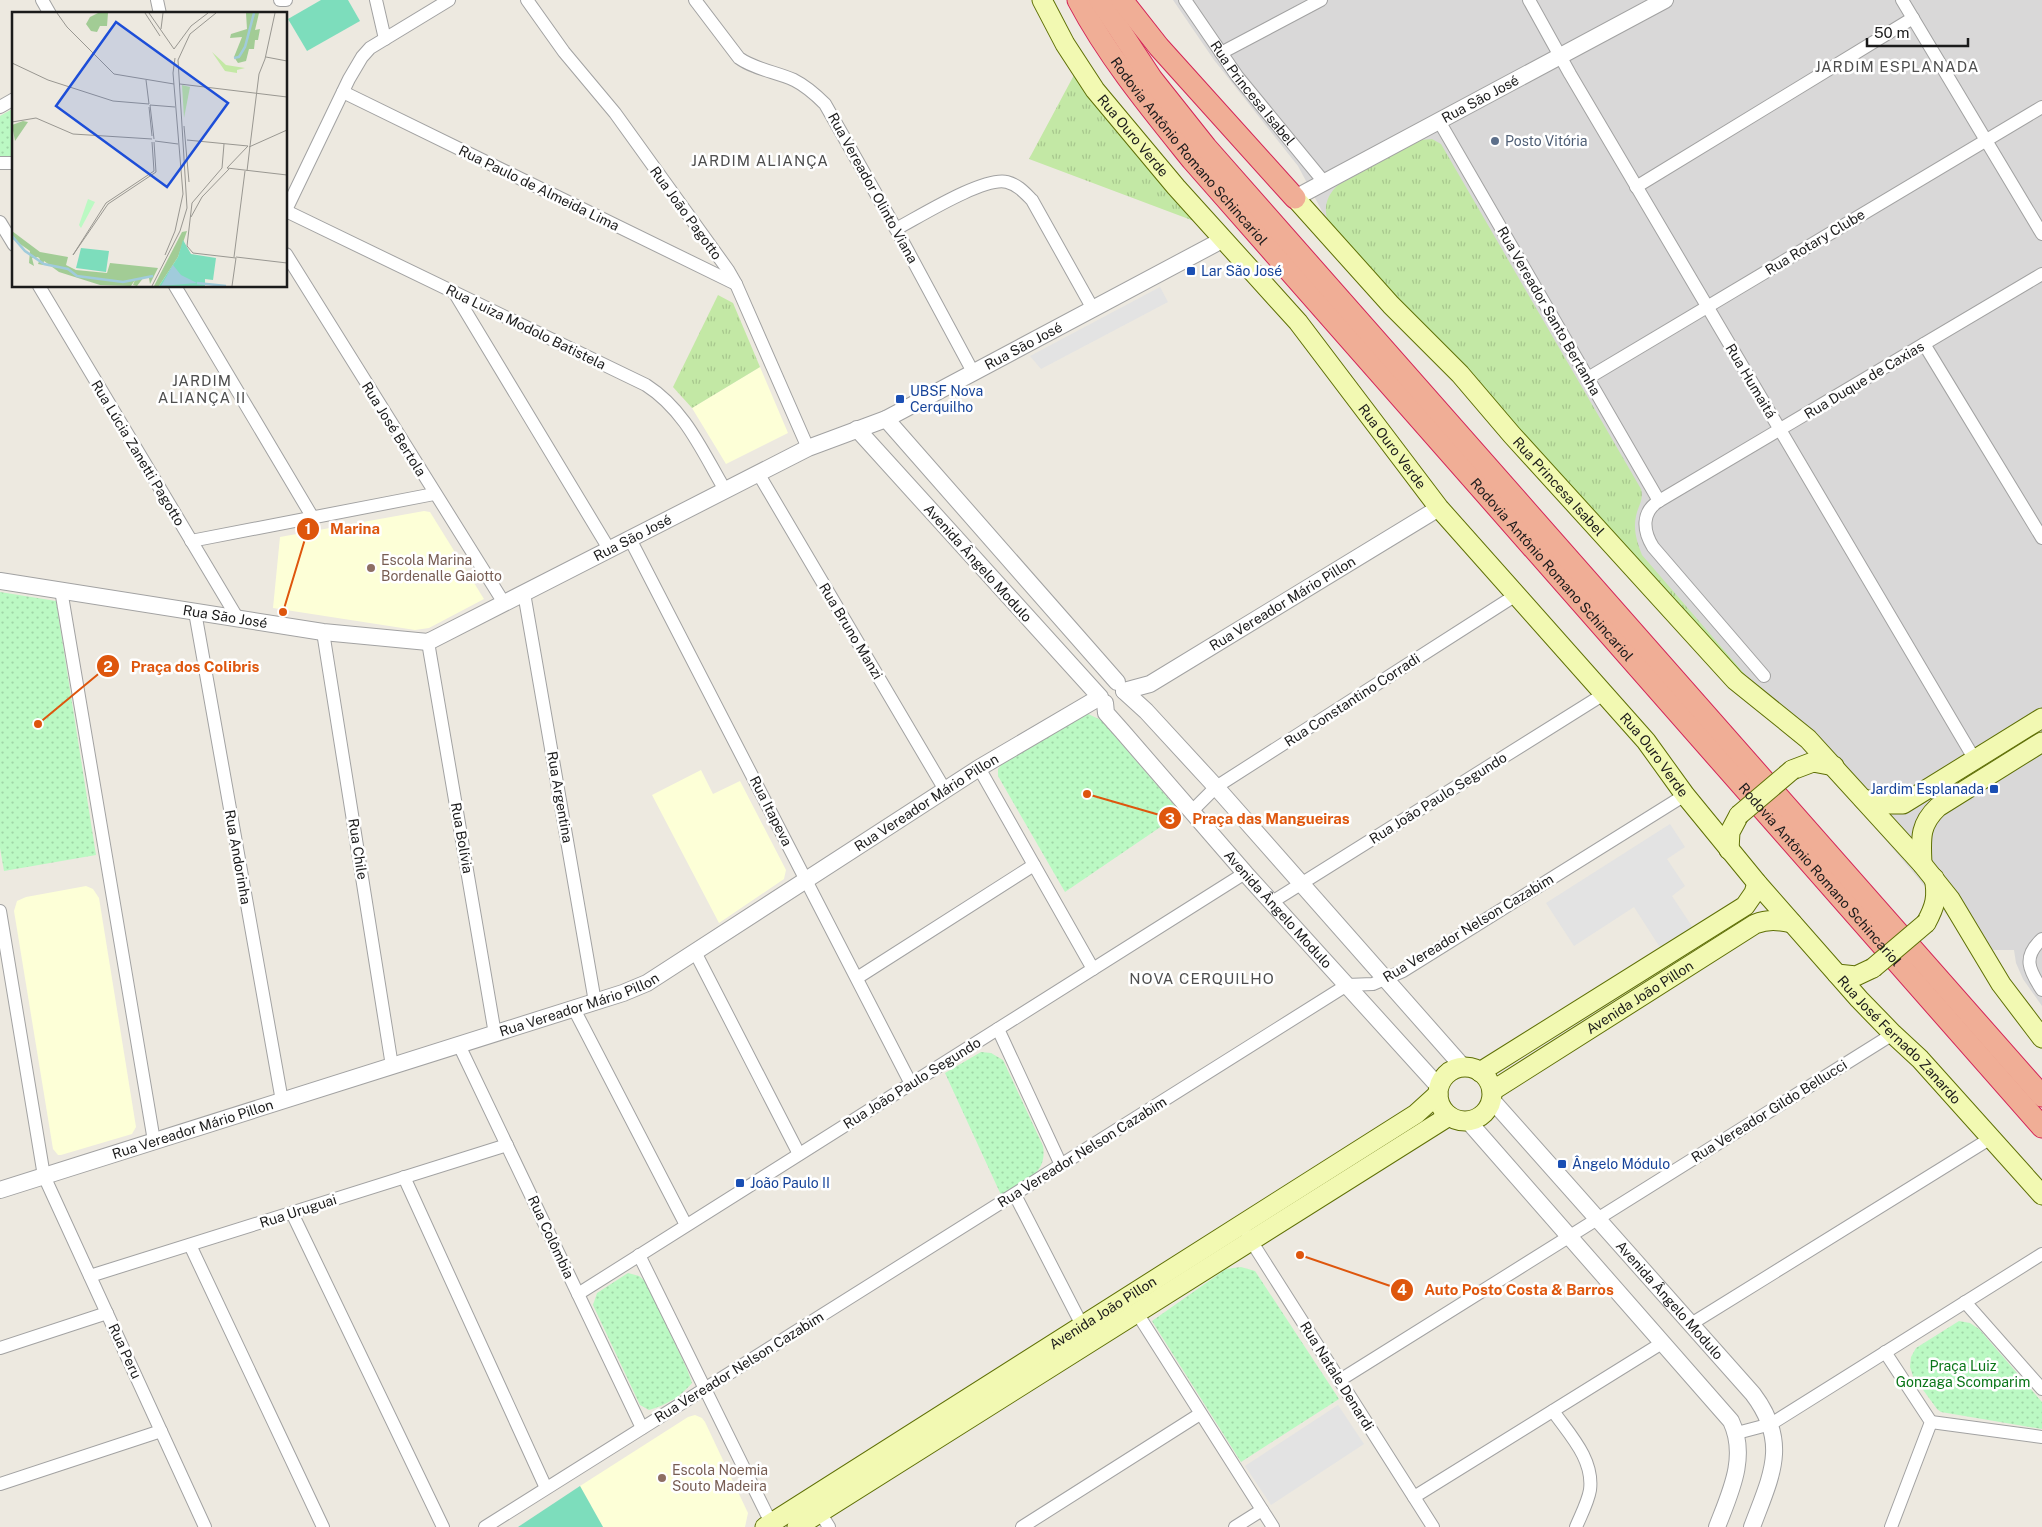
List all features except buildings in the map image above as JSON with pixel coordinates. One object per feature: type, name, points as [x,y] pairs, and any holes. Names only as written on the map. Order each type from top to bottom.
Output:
[{"type":"highway","name":"Rodovia Antônio Romano Schincariol","points":[[1078,0],[1109,50],[1192,160],[2042,1127]]},
{"type":"highway","name":"Rodovia Antônio Romano Schincariol","points":[[1100,0],[1152,79],[1201,140],[2042,1096]]},
{"type":"highway","points":[[1122,0],[1159,47],[1295,198]]},
{"type":"main road","name":"Rua Ouro Verde","points":[[1042,0],[1065,44],[1095,90],[1118,120],[1298,322],[1438,508],[1646,741],[1685,795],[1756,883]]},
{"type":"main road","name":"Rua Princesa Isabel","points":[[1295,198],[1391,305],[1460,374],[1512,435],[1734,680],[1808,739],[1928,871],[1958,910],[2005,990],[2042,1038]]},
{"type":"main road","points":[[1863,799],[1887,804],[1903,804],[2042,718]]},
{"type":"main road","points":[[1837,974],[1856,976],[1873,968],[1926,923],[1936,902],[1937,890],[1928,871],[1921,841],[1923,827],[1929,816],[1938,807],[2042,742]]},
{"type":"main road","points":[[1729,850],[1730,832],[1739,815],[1792,770],[1813,762],[1834,766]]},
{"type":"main road","name":"Rua José Fernado Zanardo","points":[[1756,883],[1892,1034],[1920,1059],[2042,1195]]},
{"type":"main road","name":"Avenida João Pillon","points":[[1472,1070],[1745,906],[1754,893],[1756,883]]},
{"type":"main road","name":"Avenida João Pillon","points":[[1491,1095],[1754,924],[1765,920],[1792,923]]},
{"type":"main road","points":[[1457,1069],[1472,1070],[1488,1080],[1491,1095],[1489,1106],[1481,1116],[1468,1121],[1455,1120],[1441,1106],[1439,1091],[1446,1076],[1457,1069]]},
{"type":"main road","name":"Avenida João Pillon","points":[[770,1526],[820,1512],[1082,1326],[1416,1114],[1439,1091]]},
{"type":"main road","name":"Avenida João Pillon","points":[[797,1527],[1252,1242],[1449,1116]]},
{"type":"street","points":[[42,0],[49,12]]},
{"type":"street","points":[[280,0],[286,0]]},
{"type":"street","points":[[376,0],[385,39]]},
{"type":"street","points":[[288,207],[343,92],[362,57],[370,48],[449,0]]},
{"type":"street","name":"Rua João Pagotto","points":[[527,0],[564,52],[614,113],[728,270],[736,284],[808,448]]},
{"type":"street","name":"Rua Vereador Olinto Viana","points":[[695,0],[738,58],[746,63],[795,81],[813,92],[825,104],[896,229],[973,372]]},
{"type":"street","name":"Rua Princesa Isabel","points":[[1185,0],[1221,53],[1324,182]]},
{"type":"street","points":[[1221,53],[1321,0]]},
{"type":"street","name":"Rua Humaitá","points":[[1529,0],[1636,187],[1975,760]]},
{"type":"street","name":"Rua São José","points":[[1295,198],[1665,0]]},
{"type":"street","points":[[1902,0],[2042,234]]},
{"type":"street","points":[[1636,187],[1913,18]]},
{"type":"street","name":"Rua Paulo de Almeida Lima","points":[[343,92],[736,284]]},
{"type":"street","points":[[0,107],[12,100]]},
{"type":"street","name":"Rua Rotary Clube","points":[[1588,378],[2042,107]]},
{"type":"street","name":"Rua Vereador Santo Bertanha","points":[[1438,121],[1659,501]]},
{"type":"street","points":[[896,229],[984,184],[1005,181],[1020,187],[1032,200],[1093,309]]},
{"type":"street","name":"Rua Luiza Modolo Batistela","points":[[288,212],[656,391],[666,398],[683,419],[725,490]]},
{"type":"street","points":[[0,222],[12,242]]},
{"type":"street","name":"Rua São José","points":[[0,581],[323,632],[428,642],[808,448],[886,419],[1224,239]]},
{"type":"street","name":"Rua José Bertola","points":[[288,257],[434,494],[504,603]]},
{"type":"street","name":"Rua Duque de Caxias","points":[[1659,501],[2042,274]]},
{"type":"street","name":"Rua Lúcia Zanetti Pagotto","points":[[40,288],[238,619]]},
{"type":"street","points":[[176,288],[313,518]]},
{"type":"street","points":[[454,292],[609,549]]},
{"type":"street","points":[[1924,344],[2042,538]]},
{"type":"street","points":[[902,410],[912,448]]},
{"type":"street","points":[[886,419],[1121,687],[1146,711],[1216,788],[1386,980],[1472,1070]]},
{"type":"street","name":"Avenida Ângelo Modulo","points":[[856,429],[1103,700],[1106,713],[1439,1091]]},
{"type":"street","name":"Rua Bruno Manzi","points":[[758,473],[945,790]]},
{"type":"street","points":[[191,541],[434,494]]},
{"type":"street","points":[[1659,501],[1653,505],[1646,518],[1647,537],[1653,547],[1764,676]]},
{"type":"street","name":"Rua Vereador Mário Pillon","points":[[0,1190],[574,1009],[647,983],[979,768],[1103,700],[1103,685],[1110,681],[1121,687],[1150,684],[1438,508]]},
{"type":"street","name":"Rua Itapeva","points":[[630,538],[911,1084]]},
{"type":"street","points":[[61,590],[154,1141]]},
{"type":"street","name":"Rua Argentina","points":[[524,592],[595,1002]]},
{"type":"street","name":"Rua Constantino Corradi","points":[[1192,811],[1216,788],[1516,595]]},
{"type":"street","name":"Rua Andorinha","points":[[195,612],[282,1101]]},
{"type":"street","name":"Rua Chile","points":[[323,632],[392,1066]]},
{"type":"street","name":"Rua Bolívia","points":[[428,642],[495,1034]]},
{"type":"street","name":"Rua João Paulo Segundo","points":[[1272,902],[1604,694]]},
{"type":"street","points":[[979,768],[1093,969]]},
{"type":"street","name":"Rua Vereador Nelson Cazabim","points":[[485,1527],[1347,985],[1374,984],[1386,980],[1685,795]]},
{"type":"street","points":[[857,978],[1034,865]]},
{"type":"street","name":"Rua João Paulo Segundo","points":[[578,1294],[1245,873]]},
{"type":"street","name":"Rua Peru","points":[[0,911],[44,1176],[205,1527]]},
{"type":"street","points":[[2042,939],[2033,948],[2029,959],[2033,976],[2042,990]]},
{"type":"street","points":[[694,952],[799,1154]]},
{"type":"street","points":[[574,1009],[686,1225]]},
{"type":"street","points":[[998,1029],[1061,1165]]},
{"type":"street","name":"Rua Vereador Gildo Bellucci","points":[[1340,1380],[1892,1034]]},
{"type":"street","name":"Rua Colômbia","points":[[459,1045],[642,1428]]},
{"type":"street","name":"Avenida Ângelo Modulo","points":[[1491,1095],[1597,1219],[1753,1394],[1765,1411],[1771,1424],[1774,1444],[1771,1474],[1752,1527]]},
{"type":"street","points":[[1468,1121],[1723,1410],[1737,1434],[1739,1454],[1735,1480],[1717,1527]]},
{"type":"street","points":[[1691,1324],[1991,1138]]},
{"type":"street","name":"Rua Uruguai","points":[[90,1276],[507,1145]]},
{"type":"street","points":[[404,1177],[546,1488]]},
{"type":"street","points":[[1015,1195],[1091,1343]]},
{"type":"street","points":[[292,1213],[443,1527]]},
{"type":"street","name":"Rua Natale Denardi","points":[[1241,1225],[1433,1527]]},
{"type":"street","points":[[190,1245],[323,1527]]},
{"type":"street","points":[[1737,1434],[1771,1424],[2042,1254]]},
{"type":"street","points":[[639,1255],[770,1526]]},
{"type":"street","points":[[1965,1302],[2042,1389]]},
{"type":"street","points":[[0,1348],[107,1313]]},
{"type":"street","points":[[1138,1313],[1273,1527]]},
{"type":"street","points":[[1414,1497],[1662,1343]]},
{"type":"street","points":[[1885,1352],[1931,1422],[2042,1437]]},
{"type":"street","points":[[1553,1410],[1582,1453],[1589,1470],[1590,1492],[1576,1527]]},
{"type":"street","points":[[1022,1527],[1200,1414]]},
{"type":"street","points":[[1891,1527],[1931,1422]]},
{"type":"street","points":[[0,1484],[161,1430]]},
{"type":"street","points":[[1235,1527],[1262,1510]]},
{"type":"shaded area","points":[[1173,0],[2042,0],[2042,1006],[2023,979],[2016,963],[2014,950],[1971,950],[1952,921],[1918,878],[1754,686],[1331,228],[1298,166],[1214,60]]},
{"type":"shaded area","points":[[1160,287],[1168,302],[1041,369],[1030,356]]},
{"type":"shaded area","points":[[760,367],[788,433],[726,464],[692,408]]},
{"type":"shaded area","name":"Escola Marina Bordenalle Gaiotto","points":[[424,511],[430,512],[484,599],[429,628],[415,630],[273,608],[280,537]]},
{"type":"shaded area","points":[[701,770],[713,794],[740,781],[786,870],[784,879],[719,923],[652,795]]},
{"type":"shaded area","points":[[1670,824],[1685,847],[1667,859],[1685,886],[1672,896],[1693,928],[1661,949],[1634,907],[1574,946],[1546,903]]},
{"type":"shaded area","points":[[86,886],[93,889],[99,898],[136,1127],[132,1134],[58,1155],[53,1149],[14,911],[17,901],[26,897]]},
{"type":"shaded area","points":[[1338,1405],[1364,1444],[1271,1505],[1245,1466]]},
{"type":"shaded area","name":"Escola Noemia Souto Madeira","points":[[695,1415],[702,1418],[705,1422],[748,1513],[745,1527],[603,1527],[580,1486],[688,1417]]},
{"type":"green space","points":[[321,0],[348,0],[360,21],[307,51],[288,19]]},
{"type":"green space","points":[[1074,75],[1110,124],[1194,221],[1029,159]]},
{"type":"green space","points":[[12,109],[12,156],[0,156],[0,116]]},
{"type":"green space","points":[[1432,139],[1441,144],[1641,489],[1641,500],[1636,516],[1635,531],[1642,555],[1754,685],[1722,655],[1465,369],[1410,315],[1328,222],[1327,202],[1331,193],[1338,185],[1421,140]]},
{"type":"green space","points":[[718,295],[733,303],[760,367],[692,408],[673,387]]},
{"type":"green space","points":[[0,592],[56,601],[96,855],[4,871],[0,848]]},
{"type":"green space","points":[[1086,713],[1101,720],[1181,813],[1065,892],[998,776],[998,769],[1002,764]]},
{"type":"green space","points":[[981,1052],[991,1053],[1003,1060],[1043,1146],[1042,1164],[1037,1171],[1025,1181],[1001,1195],[945,1073]]},
{"type":"green space","points":[[1241,1267],[1255,1271],[1339,1399],[1241,1462],[1152,1321],[1226,1269]]},
{"type":"green space","points":[[628,1273],[639,1276],[646,1282],[692,1383],[672,1400],[649,1410],[640,1405],[593,1305],[597,1293]]},
{"type":"green space","name":"Praça Luiz Gonzaga Scomparim","points":[[1959,1321],[1970,1323],[1979,1329],[2042,1402],[2042,1429],[1941,1412],[1937,1409],[1913,1376],[1910,1367],[1911,1357],[1916,1348]]},
{"type":"green space","points":[[580,1486],[603,1527],[518,1527]]},
{"type":"place","name":"Posto Vitória","points":[[1495,141]]},
{"type":"place","name":"Lar São José","points":[[1191,271]]},
{"type":"place","name":"UBSF Nova Cerquilho","points":[[900,399]]},
{"type":"place","name":"Escola Marina Bordenalle Gaiotto","points":[[371,568]]},
{"type":"place","name":"Marina","points":[[283,612]]},
{"type":"place","name":"Praça dos Colibris","points":[[38,724]]},
{"type":"place","name":"Jardim Esplanada","points":[[1994,789]]},
{"type":"place","name":"Praça das Mangueiras","points":[[1087,794]]},
{"type":"place","name":"Ângelo Módulo","points":[[1562,1164]]},
{"type":"place","name":"João Paulo II","points":[[740,1183]]},
{"type":"place","name":"Auto Posto Costa & Barros","points":[[1300,1255]]},
{"type":"place","name":"Escola Noemia Souto Madeira","points":[[662,1478]]},
{"type":"district","name":"JARDIM ESPLANADA","points":[[1897,67]]},
{"type":"district","name":"JARDIM ALIANÇA","points":[[760,161]]},
{"type":"district","name":"JARDIM ALIANÇA II","points":[[202,390]]},
{"type":"district","name":"NOVA CERQUILHO","points":[[1202,979]]}]
